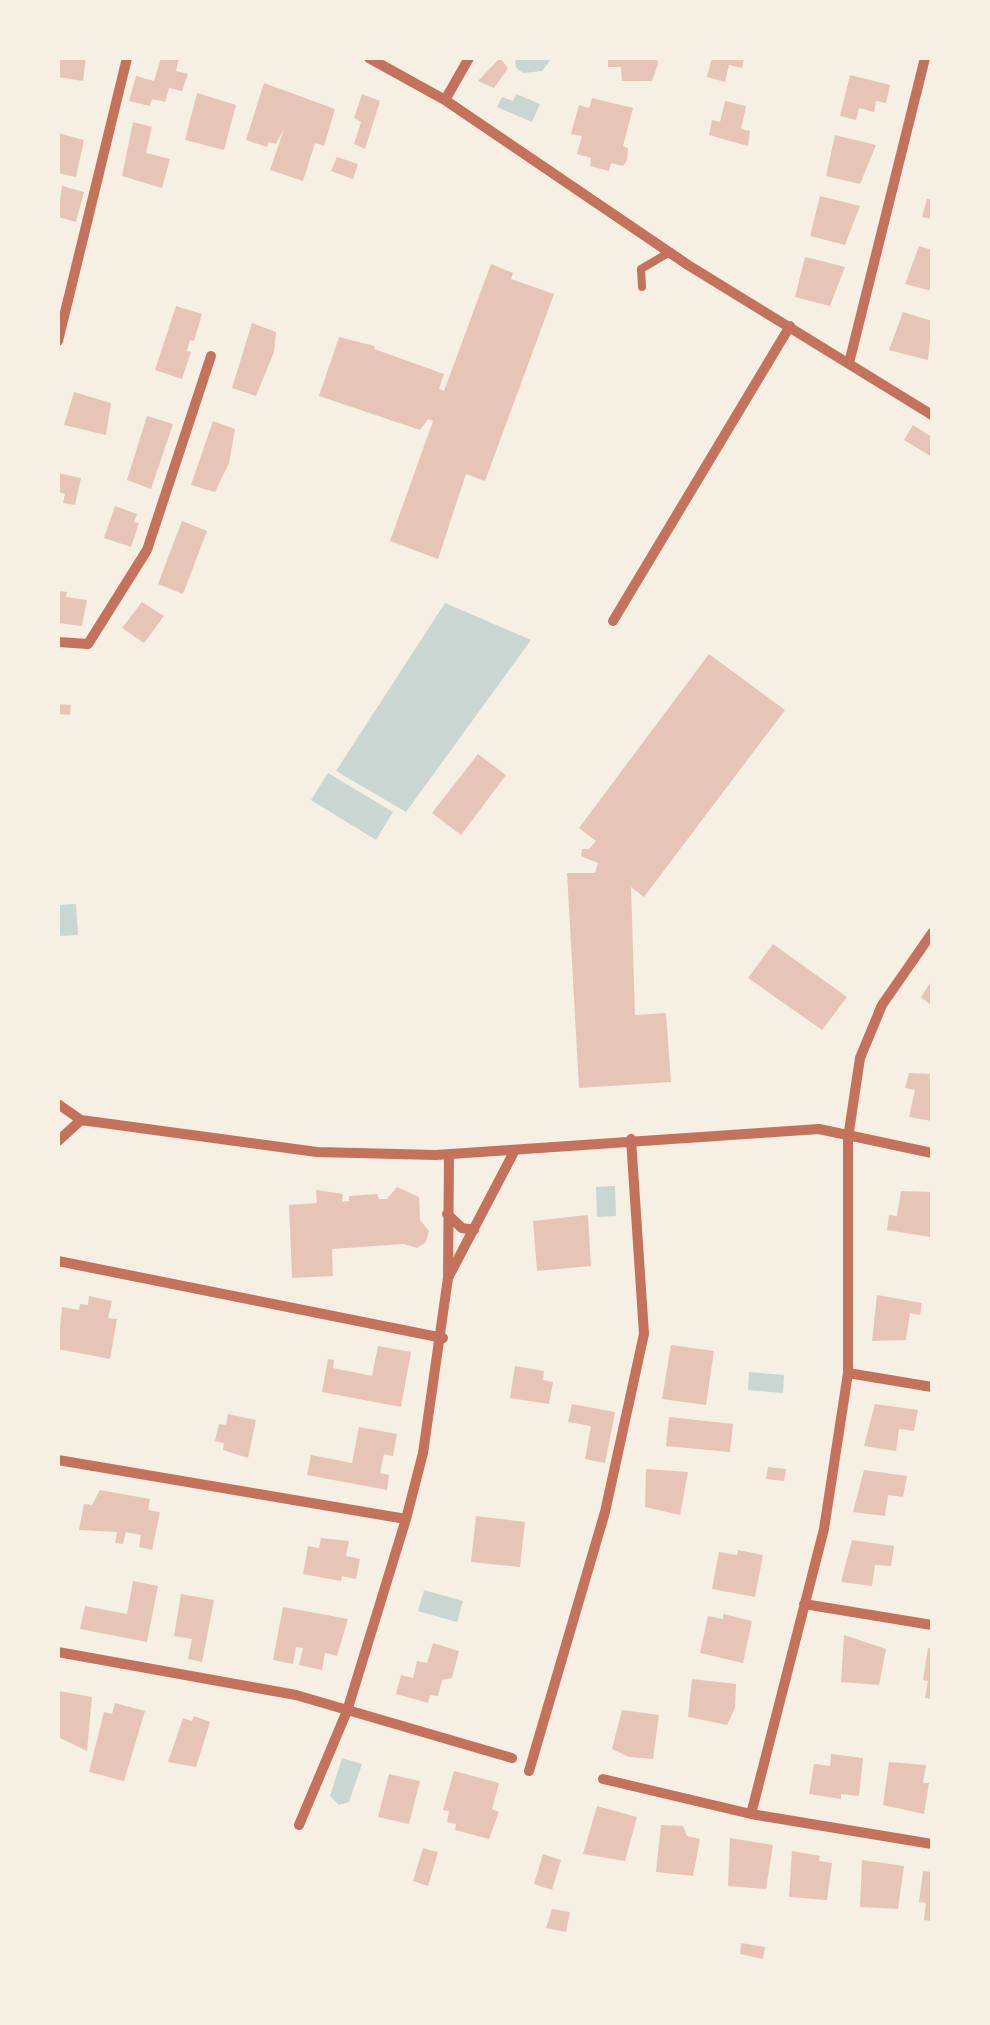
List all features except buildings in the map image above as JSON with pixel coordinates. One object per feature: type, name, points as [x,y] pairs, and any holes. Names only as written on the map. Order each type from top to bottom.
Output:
[{"type":"street","points":[[58,341],[127,58]]},
{"type":"street","points":[[369,58],[444,100],[670,252],[932,415]]},
{"type":"street","points":[[444,100],[469,58]]},
{"type":"street","points":[[849,363],[925,58]]},
{"type":"street","points":[[613,621],[790,326]]},
{"type":"street","points":[[58,642],[88,644],[147,550],[211,356]]},
{"type":"street","points":[[751,1814],[824,1529],[848,1374],[848,1138],[868,1031],[932,933]]},
{"type":"street","points":[[58,1104],[81,1120],[317,1152],[449,1154],[819,1129],[932,1153]]},
{"type":"street","points":[[58,1140],[81,1120]]},
{"type":"street","points":[[530,1771],[606,1512],[644,1334],[631,1139]]},
{"type":"street","points":[[448,1278],[515,1150]]},
{"type":"street","points":[[299,1825],[347,1712],[423,1453],[443,1338],[448,1278],[449,1154]]},
{"type":"street","points":[[446,1213],[462,1228],[474,1230]]},
{"type":"street","points":[[58,1262],[443,1338]]},
{"type":"street","points":[[848,1374],[932,1387]]},
{"type":"street","points":[[58,1460],[406,1519]]},
{"type":"street","points":[[804,1604],[932,1624]]},
{"type":"street","points":[[58,1652],[296,1695],[512,1758]]},
{"type":"street","points":[[604,1779],[751,1814],[932,1844]]},
{"type":"lane","points":[[642,287],[641,269],[670,252]]},
{"type":"shaded area","points":[[515,58],[551,59],[542,71],[523,73],[516,68]]},
{"type":"shaded area","points":[[516,94],[540,104],[532,122],[497,107],[502,97],[513,101]]},
{"type":"shaded area","points":[[445,603],[531,640],[406,812],[336,771]]},
{"type":"shaded area","points":[[328,773],[393,812],[376,840],[311,800]]},
{"type":"shaded area","points":[[76,904],[78,935],[58,936],[60,905]]},
{"type":"shaded area","points":[[615,1186],[616,1216],[597,1217],[596,1187]]},
{"type":"shaded area","points":[[749,1372],[784,1375],[783,1393],[748,1390]]},
{"type":"shaded area","points":[[424,1590],[463,1601],[457,1622],[418,1611]]},
{"type":"shaded area","points":[[342,1758],[362,1764],[349,1802],[339,1805],[330,1796]]}]
